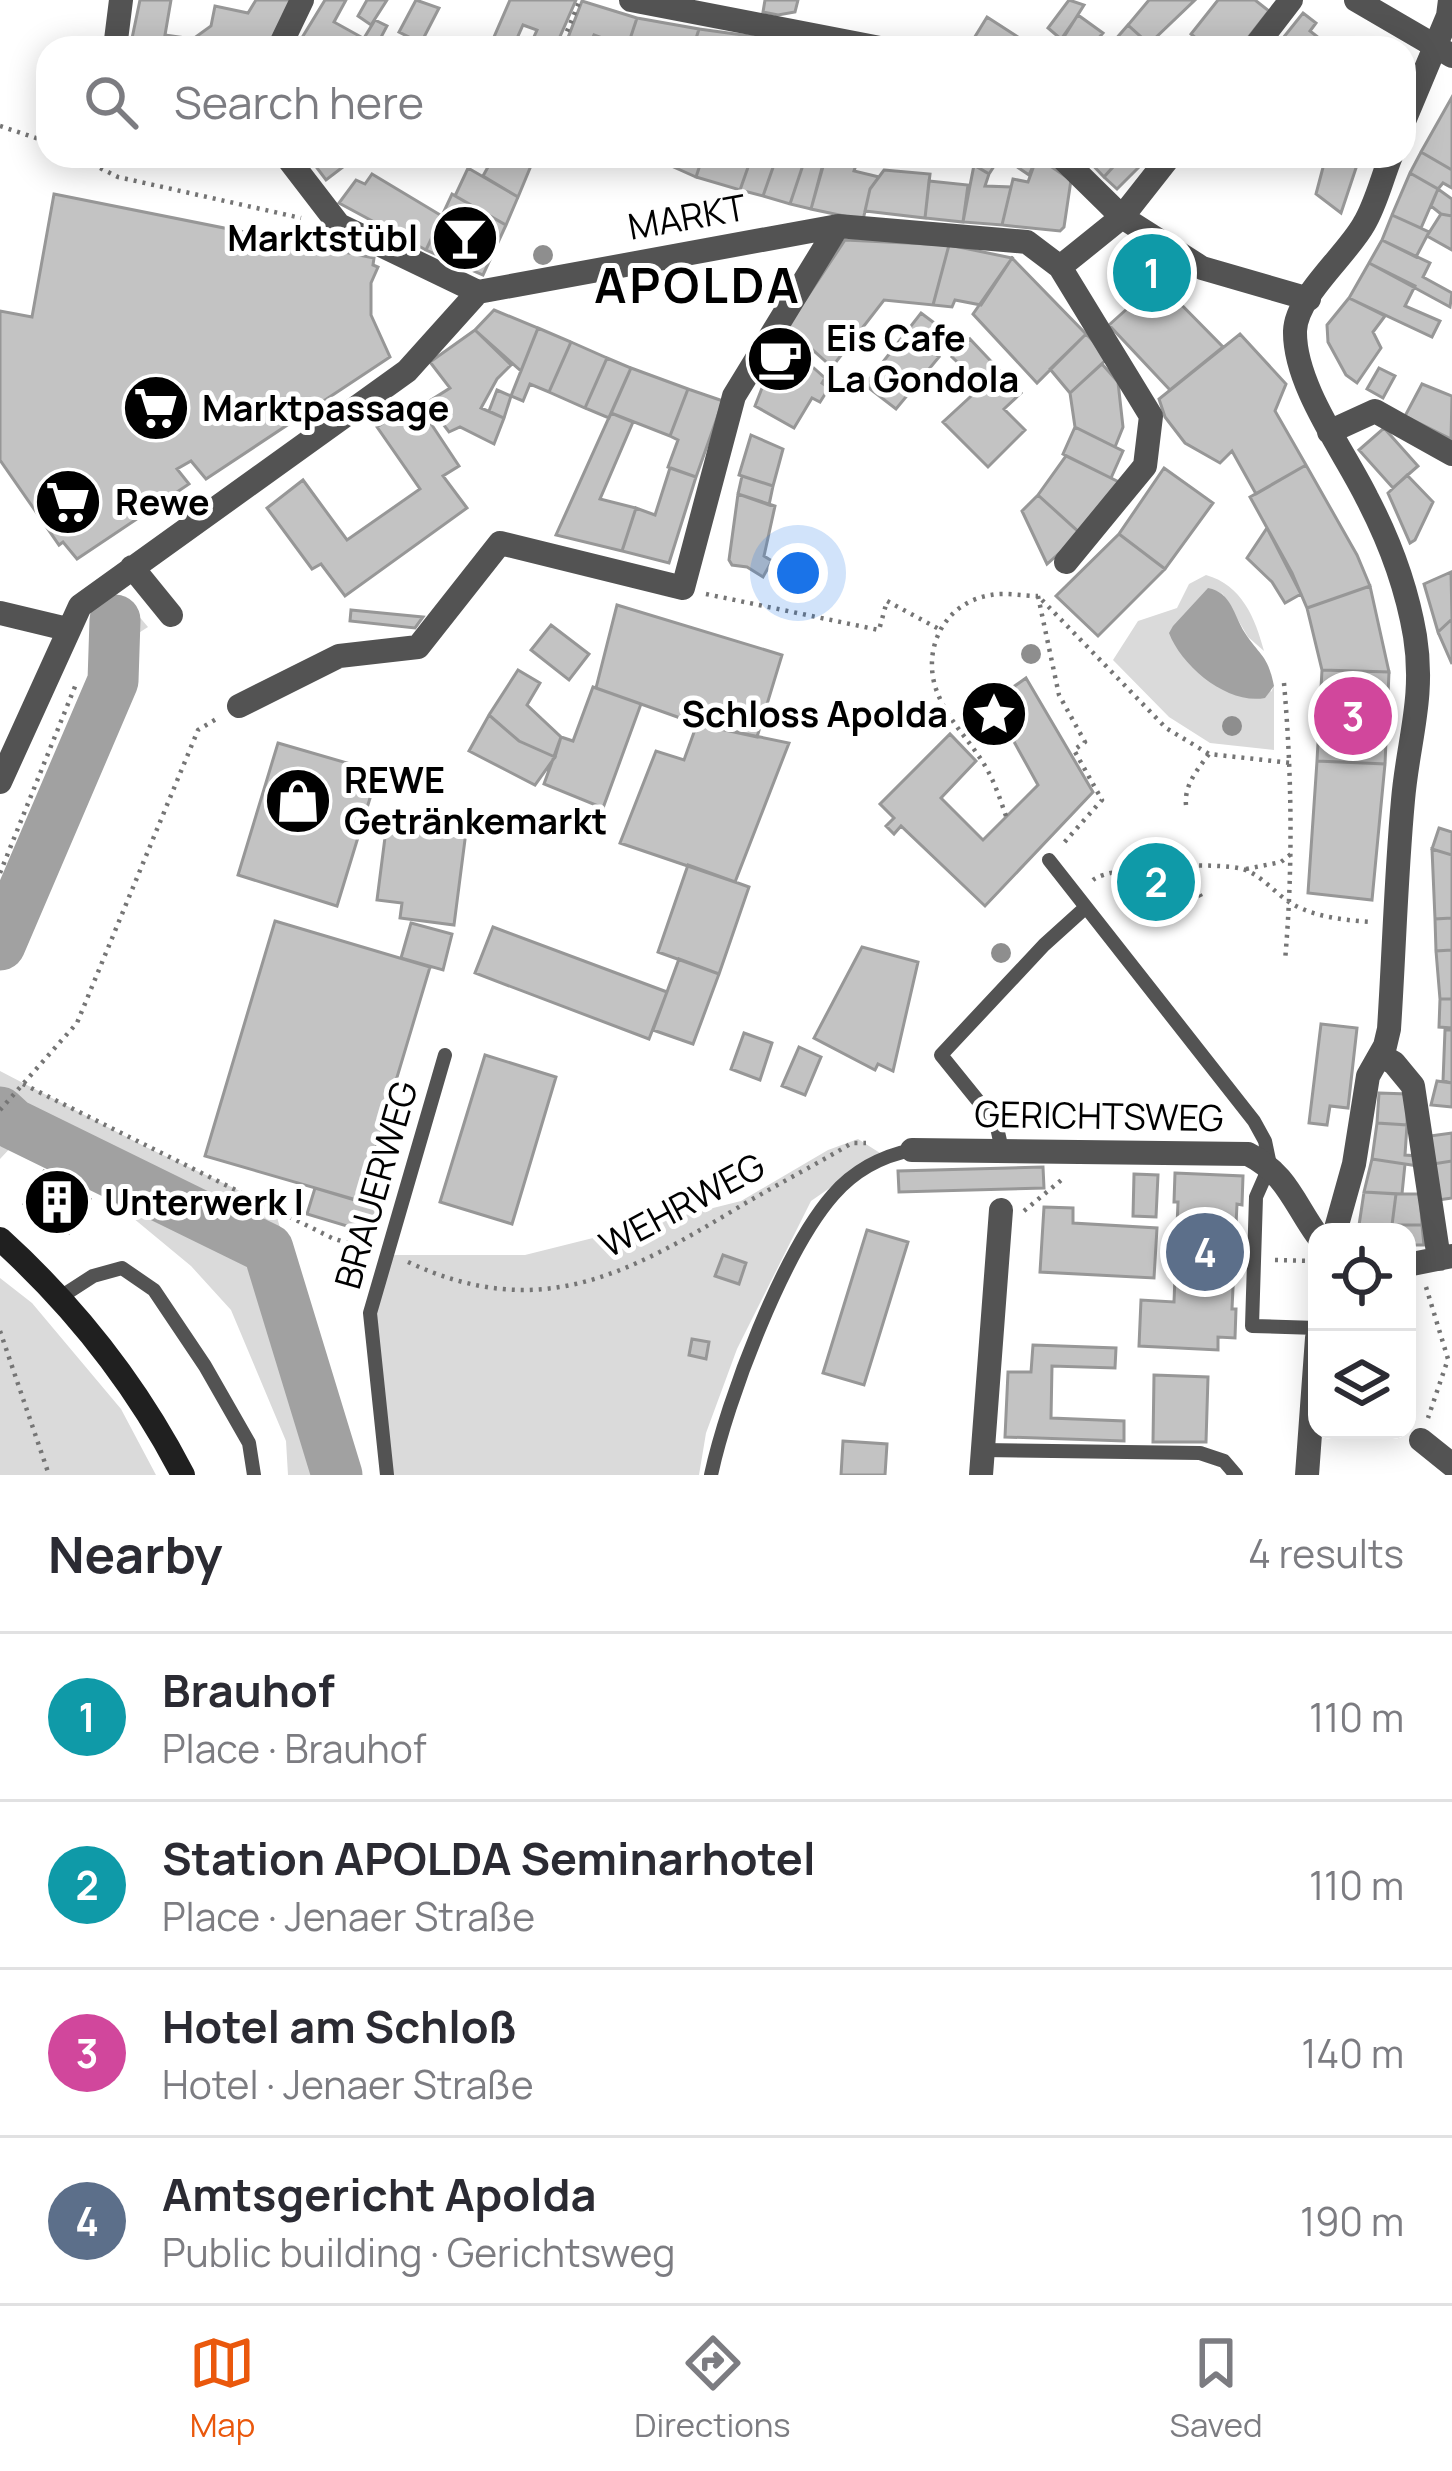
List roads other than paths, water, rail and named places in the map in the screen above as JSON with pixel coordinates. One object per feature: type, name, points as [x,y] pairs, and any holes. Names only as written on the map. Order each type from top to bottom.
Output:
[{"type":"main road","points":[[0,1239],[59,1298],[123,1377],[182,1475]]},
{"type":"street","points":[[116,36],[121,0]]},
{"type":"street","points":[[285,36],[302,0]]},
{"type":"street","points":[[633,0],[818,36]]},
{"type":"street","points":[[1263,36],[1291,0]]},
{"type":"street","points":[[1356,0],[1415,36]]},
{"type":"street","points":[[1416,100],[1443,53],[1450,0]]},
{"type":"street","points":[[1416,37],[1443,53]]},
{"type":"street","points":[[0,782],[80,606],[407,371],[478,292],[339,225],[295,168]]},
{"type":"street","points":[[1072,168],[1122,217],[1202,268],[1309,299]]},
{"type":"street","points":[[1066,562],[1144,466],[1151,416],[1060,267],[1122,217],[1161,168]]},
{"type":"street","points":[[1332,1223],[1354,1164],[1368,1076],[1389,1029],[1403,796],[1417,725],[1419,684],[1415,637],[1402,586],[1367,498],[1329,432],[1303,367],[1295,332],[1298,313],[1364,224],[1385,168]]},
{"type":"street","points":[[239,706],[339,656],[418,647],[500,543],[683,588],[734,396],[838,226]]},
{"type":"street","name":"MARKT","points":[[478,292],[838,226],[1028,242],[1060,267]]},
{"type":"street","points":[[1329,432],[1375,411],[1452,454]]},
{"type":"street","points":[[132,567],[171,615]]},
{"type":"street","points":[[0,613],[67,629]]},
{"type":"street","points":[[1380,1054],[1413,1086],[1429,1261]]},
{"type":"street","name":"GERICHTSWEG","points":[[904,1152],[1248,1154],[1270,1166],[1324,1223]]},
{"type":"street","points":[[982,1463],[1001,1210]]},
{"type":"street","points":[[1307,1475],[1310,1439]]},
{"type":"street","points":[[1421,1440],[1452,1465]]},
{"type":"lane","points":[[1049,860],[1254,1121],[1265,1141],[1270,1166],[1256,1197],[1252,1325],[1308,1328]]},
{"type":"lane","points":[[1001,1150],[996,1123],[941,1055],[1085,908]]},
{"type":"lane","name":"BRAUERWEG","points":[[387,1475],[370,1313],[445,1055]]},
{"type":"lane","points":[[711,1475],[717,1445],[771,1304],[810,1226],[834,1193],[871,1164],[904,1152]]},
{"type":"lane","points":[[59,1298],[93,1276],[122,1268],[154,1290],[249,1443],[254,1475]]},
{"type":"lane","points":[[982,1463],[1200,1453],[1224,1461],[1236,1475]]},
{"type":"waterway","points":[[0,945],[113,681],[115,620]]},
{"type":"waterway","points":[[0,1112],[13,1124],[268,1249],[337,1475]]},
{"type":"place","name":"Marktstübl","points":[[465,238]]},
{"type":"place","name":"Brauhof","points":[[1152,273]]},
{"type":"place","name":"Eis Cafe La Gondola","points":[[780,359]]},
{"type":"place","name":"Marktpassage","points":[[156,408]]},
{"type":"place","name":"Rewe","points":[[68,502]]},
{"type":"place","name":"Schloss Apolda","points":[[994,714]]},
{"type":"place","name":"Hotel am Schloß","points":[[1353,716]]},
{"type":"place","name":"REWE Getränkemarkt","points":[[298,801]]},
{"type":"place","name":"Station APOLDA Seminarhotel","points":[[1156,882]]},
{"type":"place","name":"Unterwerk I","points":[[57,1202]]},
{"type":"place","name":"Amtsgericht Apolda","points":[[1205,1252]]},
{"type":"district","name":"APOLDA","points":[[698,286]]}]
